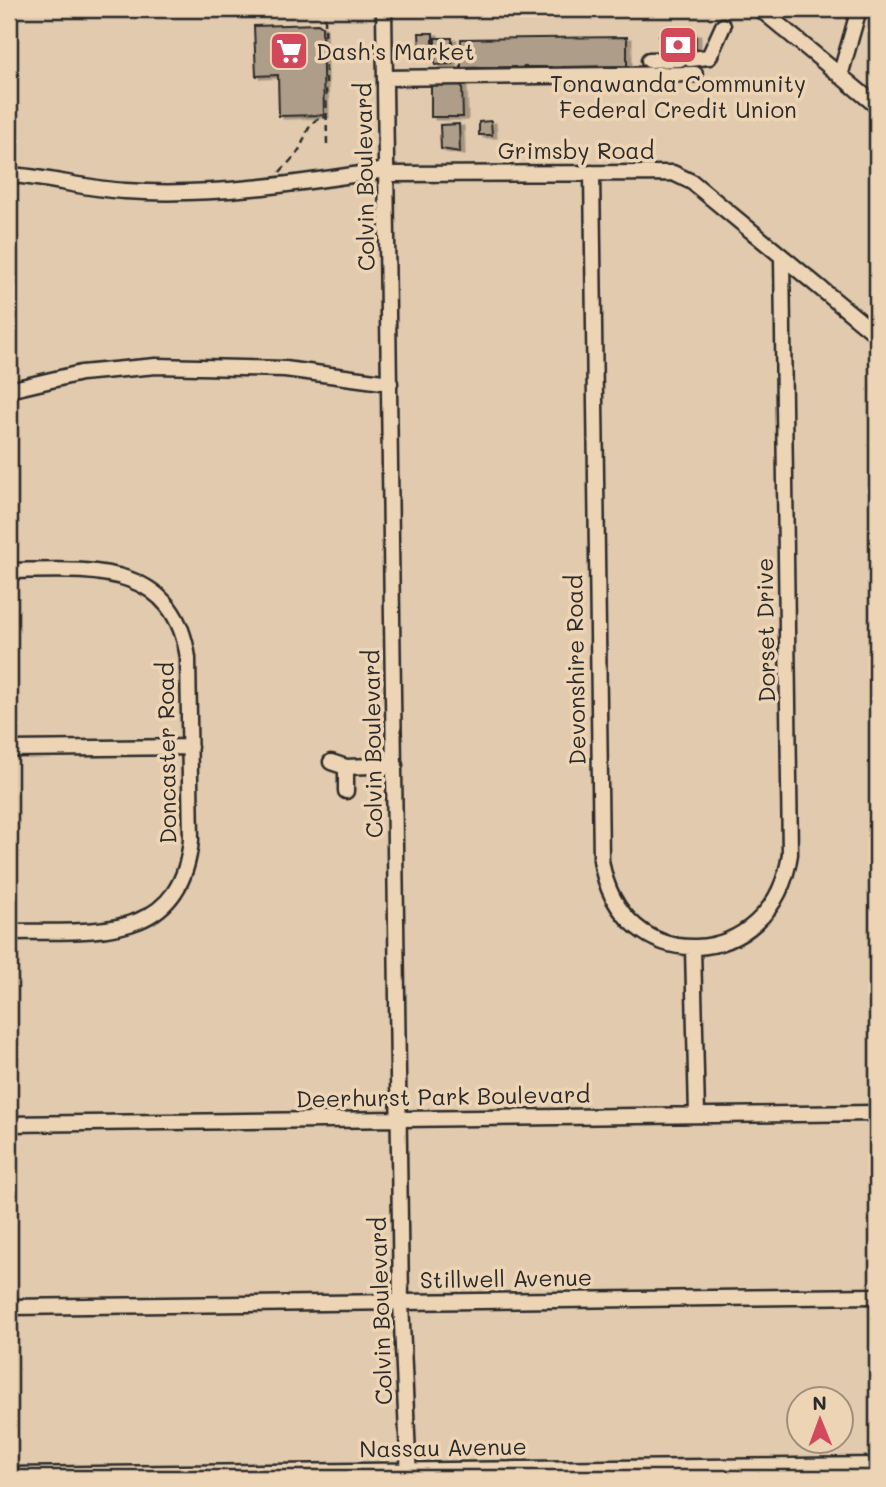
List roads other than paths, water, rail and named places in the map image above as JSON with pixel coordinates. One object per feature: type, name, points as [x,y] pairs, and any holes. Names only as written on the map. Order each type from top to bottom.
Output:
[{"type":"street","name":"Colvin Boulevard","points":[[384,9],[401,1302],[408,1474]]},
{"type":"street","points":[[761,9],[877,106]]},
{"type":"street","points":[[840,76],[859,9]]},
{"type":"street","points":[[649,60],[709,57],[723,26]]},
{"type":"street","points":[[385,78],[695,74]]},
{"type":"street","name":"Grimsby Road","points":[[9,175],[90,188],[158,192],[302,183],[386,172],[666,172],[692,182],[877,335]]},
{"type":"street","name":"Devonshire Road","points":[[592,173],[601,860],[607,889],[630,921],[664,942],[693,948]]},
{"type":"street","name":"Dorset Drive","points":[[693,948],[725,942],[756,924],[778,897],[788,872],[790,855],[782,257]]},
{"type":"street","points":[[9,390],[81,373],[156,366],[285,369],[390,383]]},
{"type":"street","name":"Doncaster Road","points":[[9,571],[103,572],[132,580],[159,596],[175,617],[185,638],[188,658],[191,840],[190,858],[181,882],[167,902],[140,921],[108,930],[9,932]]},
{"type":"street","points":[[9,749],[190,747]]},
{"type":"street","points":[[331,762],[346,766],[395,765]]},
{"type":"street","points":[[346,766],[346,791]]},
{"type":"street","points":[[693,948],[697,1115]]},
{"type":"street","name":"Deerhurst Park Boulevard","points":[[9,1124],[877,1113]]},
{"type":"street","name":"Stillwell Avenue","points":[[9,1307],[877,1296]]},
{"type":"street","name":"Nassau Avenue","points":[[9,1475],[408,1474],[877,1465]]},
{"type":"place","name":"Tonawanda Community Federal Credit Union","points":[[678,45]]},
{"type":"place","name":"Dash's Market","points":[[289,51]]}]
